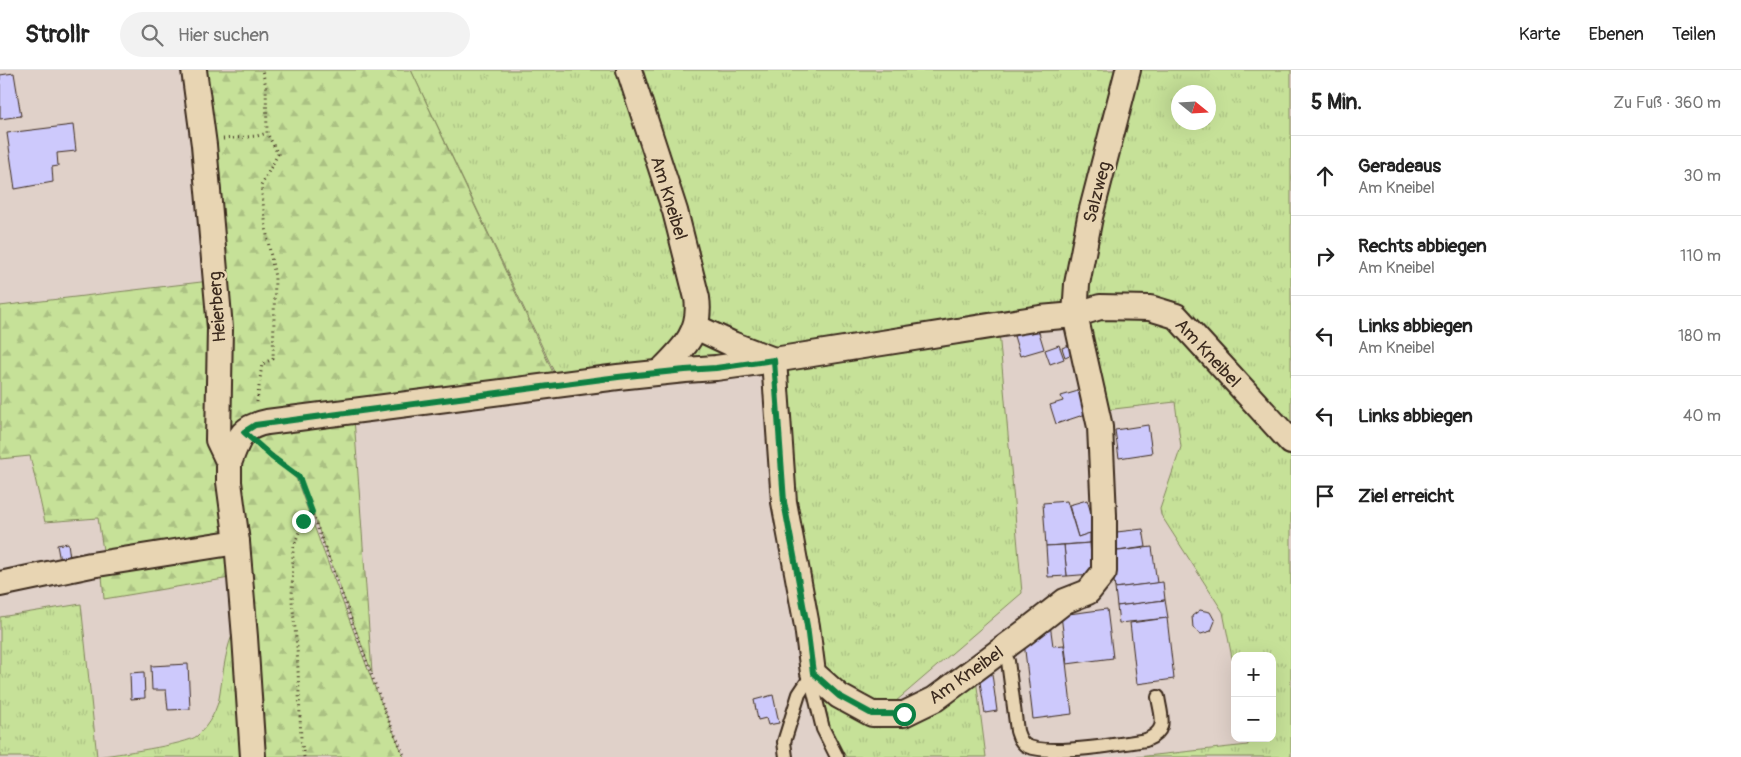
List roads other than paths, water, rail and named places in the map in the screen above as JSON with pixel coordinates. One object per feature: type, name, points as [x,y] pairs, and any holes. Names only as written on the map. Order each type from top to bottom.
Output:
[{"type":"street","name":"Heierberg","points":[[194,70],[204,145],[220,328],[218,440],[229,463],[229,482],[237,542],[253,757]]},
{"type":"street","name":"Am Kneibel","points":[[629,70],[674,211],[697,298],[698,320],[696,327],[732,344],[774,360]]},
{"type":"street","name":"Salzweg","points":[[1075,315],[1077,284],[1090,217],[1128,70]]},
{"type":"street","name":"Am Kneibel","points":[[229,463],[240,436],[255,425],[267,422],[660,372],[716,368],[774,360],[1040,318],[1075,315],[1100,307],[1150,308],[1176,316],[1291,442]]},
{"type":"street","name":"Am Kneibel","points":[[813,673],[839,696],[872,714],[904,714],[935,699],[1065,601],[1088,592],[1104,572],[1104,515],[1100,427],[1075,315]]},
{"type":"street","points":[[660,372],[689,339],[696,327]]},
{"type":"street","points":[[774,360],[784,502],[807,626],[813,673]]},
{"type":"street","points":[[0,584],[91,565],[237,542]]},
{"type":"lane","points":[[1001,651],[1008,661],[1017,731],[1020,740],[1025,745],[1033,748],[1073,750],[1146,740],[1160,731],[1163,723],[1158,697]]},
{"type":"lane","points":[[786,757],[784,742],[799,694],[813,673]]},
{"type":"lane","points":[[813,673],[814,692],[823,729],[837,757]]}]
